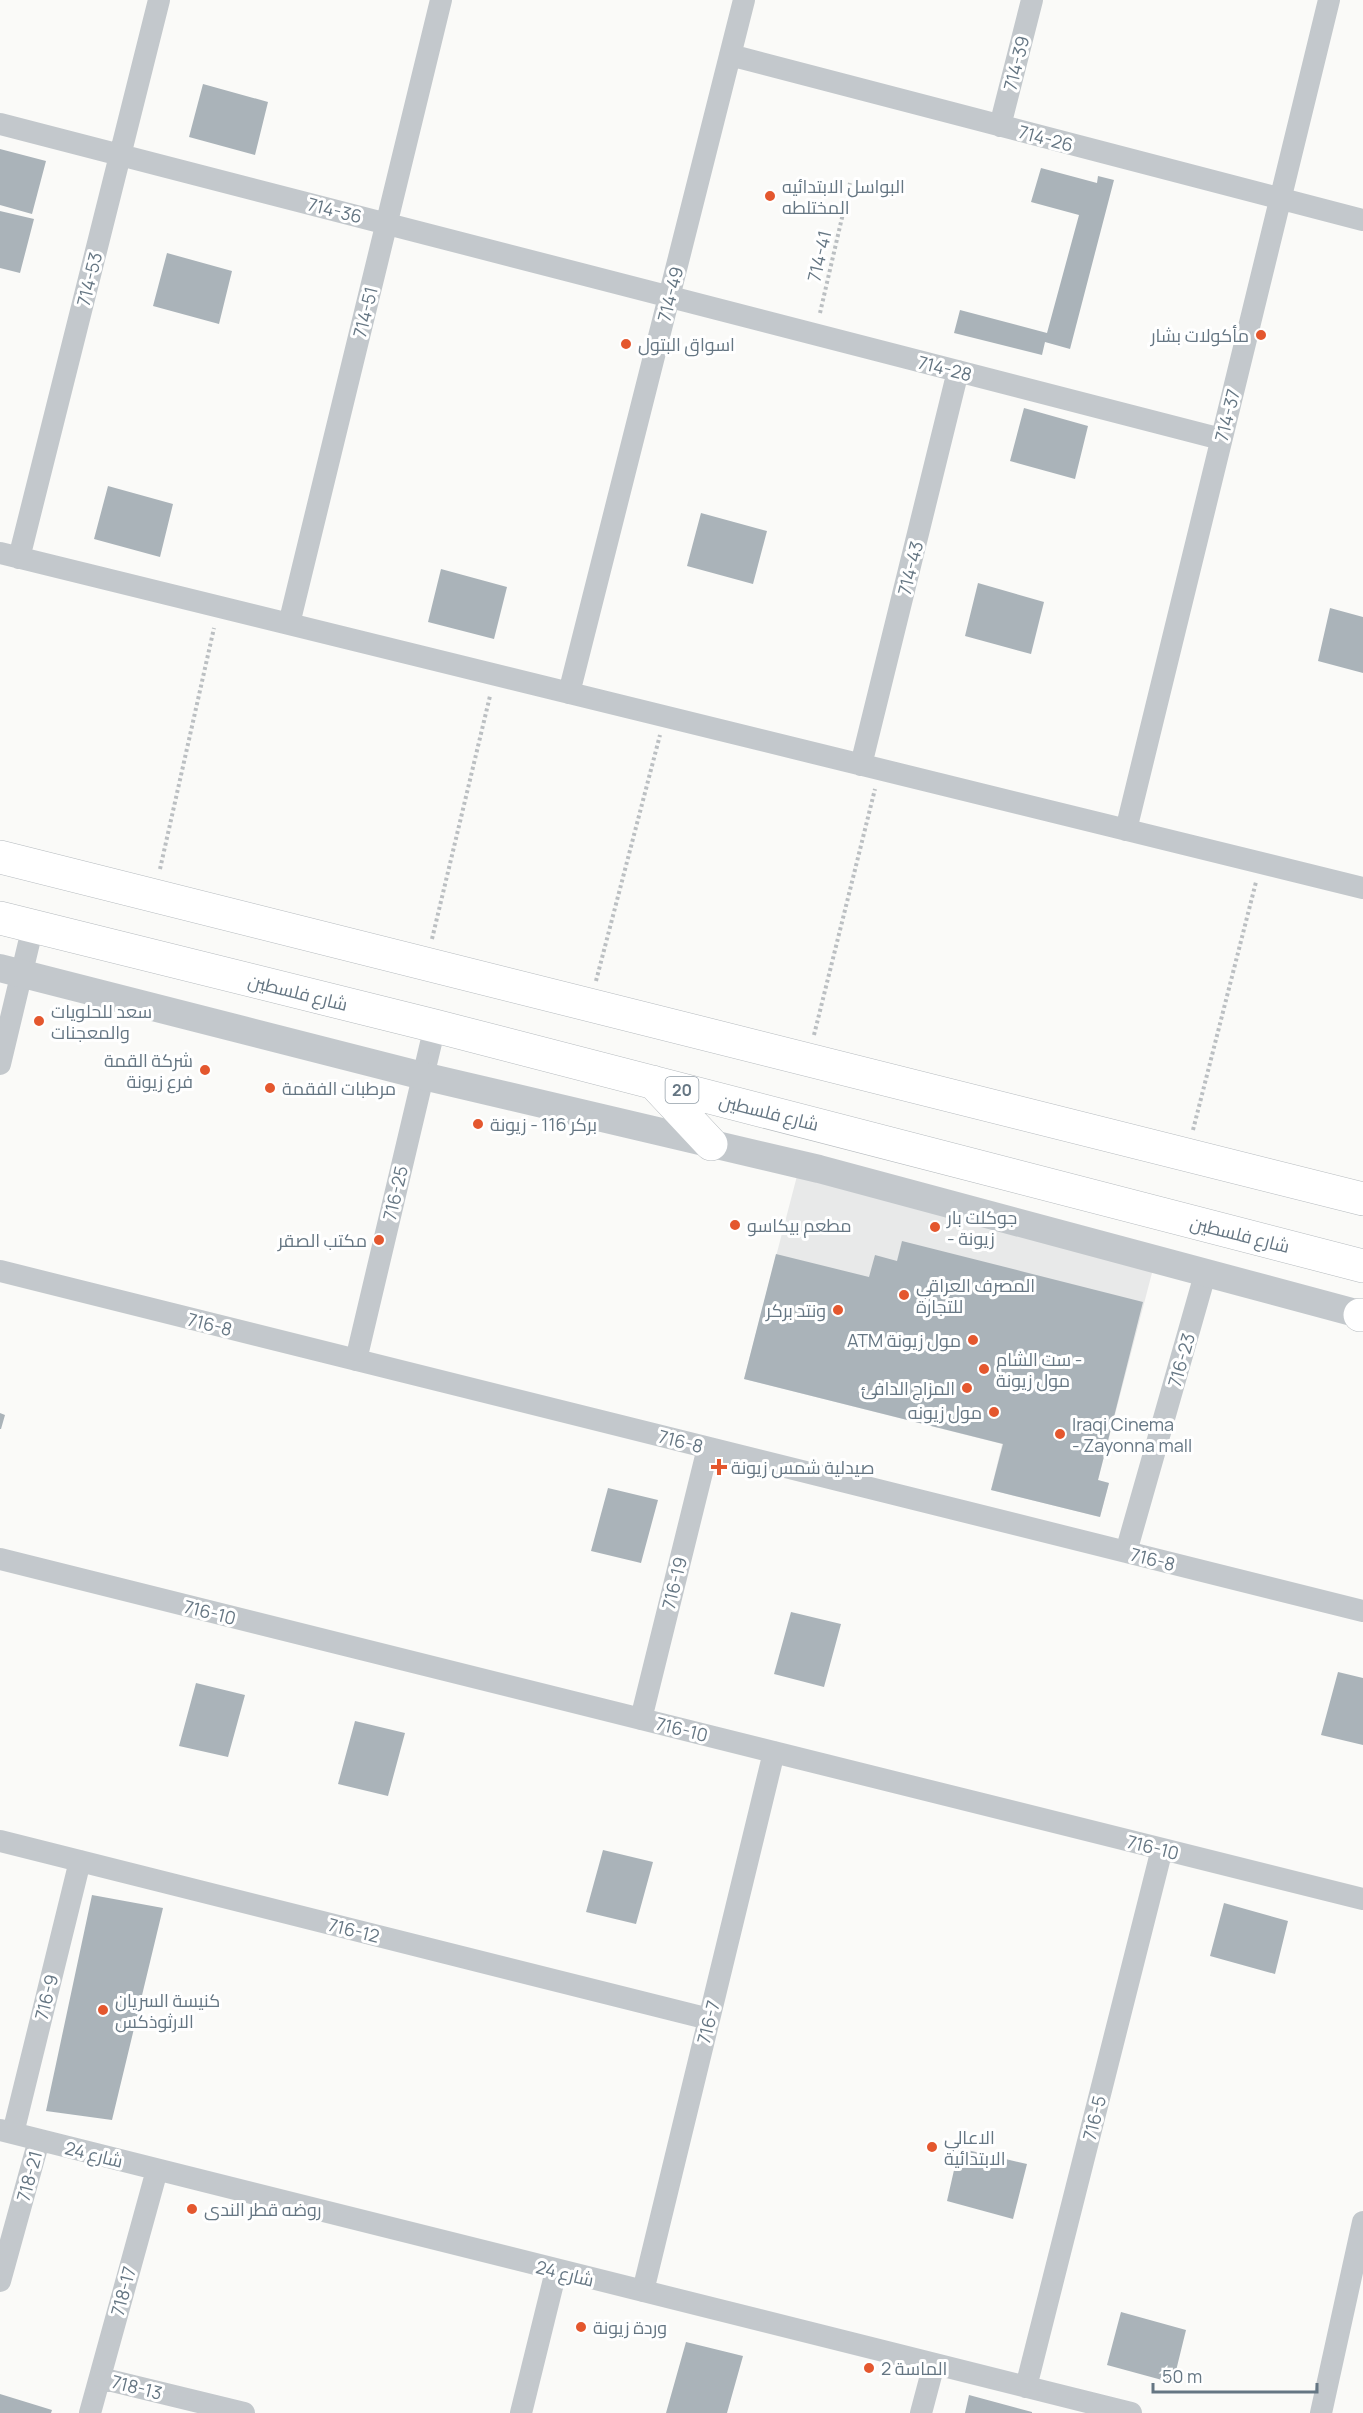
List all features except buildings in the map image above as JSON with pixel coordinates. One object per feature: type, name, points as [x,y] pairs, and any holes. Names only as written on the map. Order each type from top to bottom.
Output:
[{"type":"main road","points":[[0,857],[1363,1199]]},
{"type":"main road","name":"شارع فلسطين","points":[[0,918],[435,1026],[1363,1266]]},
{"type":"main road","points":[[652,1082],[711,1144]]},
{"type":"street","name":"714-53","points":[[10,555],[121,155],[159,0]]},
{"type":"street","name":"714-51","points":[[289,624],[441,0]]},
{"type":"street","name":"714-49","points":[[569,693],[744,0]]},
{"type":"street","name":"714-39","points":[[1000,126],[1032,0]]},
{"type":"street","name":"714-37","points":[[1125,830],[1329,0]]},
{"type":"street","name":"714-26","points":[[730,55],[1363,220]]},
{"type":"street","name":"714-36","points":[[0,124],[669,297]]},
{"type":"street","name":"714-28","points":[[669,297],[1221,439]]},
{"type":"street","name":"714-43","points":[[871,767],[958,371]]},
{"type":"street","points":[[10,555],[1363,888]]},
{"type":"street","points":[[0,1064],[11,971],[33,926]]},
{"type":"street","points":[[11,971],[423,1076],[819,1169],[1206,1271],[1362,1315]]},
{"type":"street","name":"716-25","points":[[356,1360],[435,1026]]},
{"type":"street","name":"716-8","points":[[0,1271],[1363,1611]]},
{"type":"street","name":"716-23","points":[[1126,1552],[1206,1271]]},
{"type":"street","name":"716-19","points":[[641,1719],[708,1448]]},
{"type":"street","name":"716-10","points":[[0,1559],[1363,1899]]},
{"type":"street","name":"716-7","points":[[643,2291],[774,1752]]},
{"type":"street","name":"716-12","points":[[0,1841],[709,2019]]},
{"type":"street","name":"716-5","points":[[1026,2386],[1162,1849]]},
{"type":"street","name":"716-9","points":[[6,2132],[80,1861]]},
{"type":"street","name":"شارع 24","points":[[6,2132],[1131,2413]]},
{"type":"street","name":"718-21","points":[[0,2281],[39,2140]]},
{"type":"street","name":"718-17","points":[[90,2413],[157,2170]]},
{"type":"street","points":[[1321,2413],[1363,2222]]},
{"type":"street","points":[[521,2413],[556,2271]]},
{"type":"street","points":[[921,2413],[934,2364]]},
{"type":"street","name":"718-13","points":[[100,2378],[244,2413]]},
{"type":"path","name":"714-41","points":[[815,334],[850,183]]},
{"type":"path","points":[[154,895],[219,607]]},
{"type":"path","points":[[426,963],[495,675]]},
{"type":"path","points":[[590,1005],[664,716]]},
{"type":"path","points":[[808,1059],[871,767]]},
{"type":"path","points":[[1186,1155],[1260,863]]},
{"type":"shaded area","name":"مول زيونه","points":[[797,1176],[1153,1269],[1098,1480],[1109,1483],[1100,1517],[991,1490],[1002,1444],[744,1379]]},
{"type":"place","name":"البواسل الابتدائيه المختلطه","points":[[770,196]]},
{"type":"place","name":"مأكولات بشار","points":[[1261,335]]},
{"type":"place","name":"اسواق البتول","points":[[626,344]]},
{"type":"place","name":"سعد للحلويات والمعجنات","points":[[39,1021]]},
{"type":"place","name":"شركة القمة فرع زيونة","points":[[205,1070]]},
{"type":"place","name":"مرطبات الفقمة","points":[[270,1088]]},
{"type":"place","name":"بركر 116 - زيونة","points":[[478,1124]]},
{"type":"place","name":"مطعم بيكاسو","points":[[735,1225]]},
{"type":"place","name":"جوكلت بار - زيونة","points":[[935,1227]]},
{"type":"place","name":"مكتب الصقر","points":[[379,1240]]},
{"type":"place","name":"المصرف العراقي للتجارة","points":[[904,1295]]},
{"type":"place","name":"ونتد بركر","points":[[838,1310]]},
{"type":"place","name":"ATM مول زيونة","points":[[973,1340]]},
{"type":"place","name":"ست الشام - مول زيونة","points":[[984,1369]]},
{"type":"place","name":"المزاج الدافئ","points":[[967,1388]]},
{"type":"place","name":"مول زيونه","points":[[994,1412]]},
{"type":"place","name":"Iraqi Cinema - Zayonna mall","points":[[1060,1434]]},
{"type":"place","name":"صيدلية شمس زيونة","points":[[719,1467]]},
{"type":"place","name":"كنيسة السريان الارثوذكس","points":[[103,2010]]},
{"type":"place","name":"الاعالي الابتدائية","points":[[932,2147]]},
{"type":"place","name":"روضه قطر الندى","points":[[192,2209]]},
{"type":"place","name":"وردة زيونة","points":[[581,2327]]},
{"type":"place","name":"الماسة 2","points":[[869,2368]]}]
